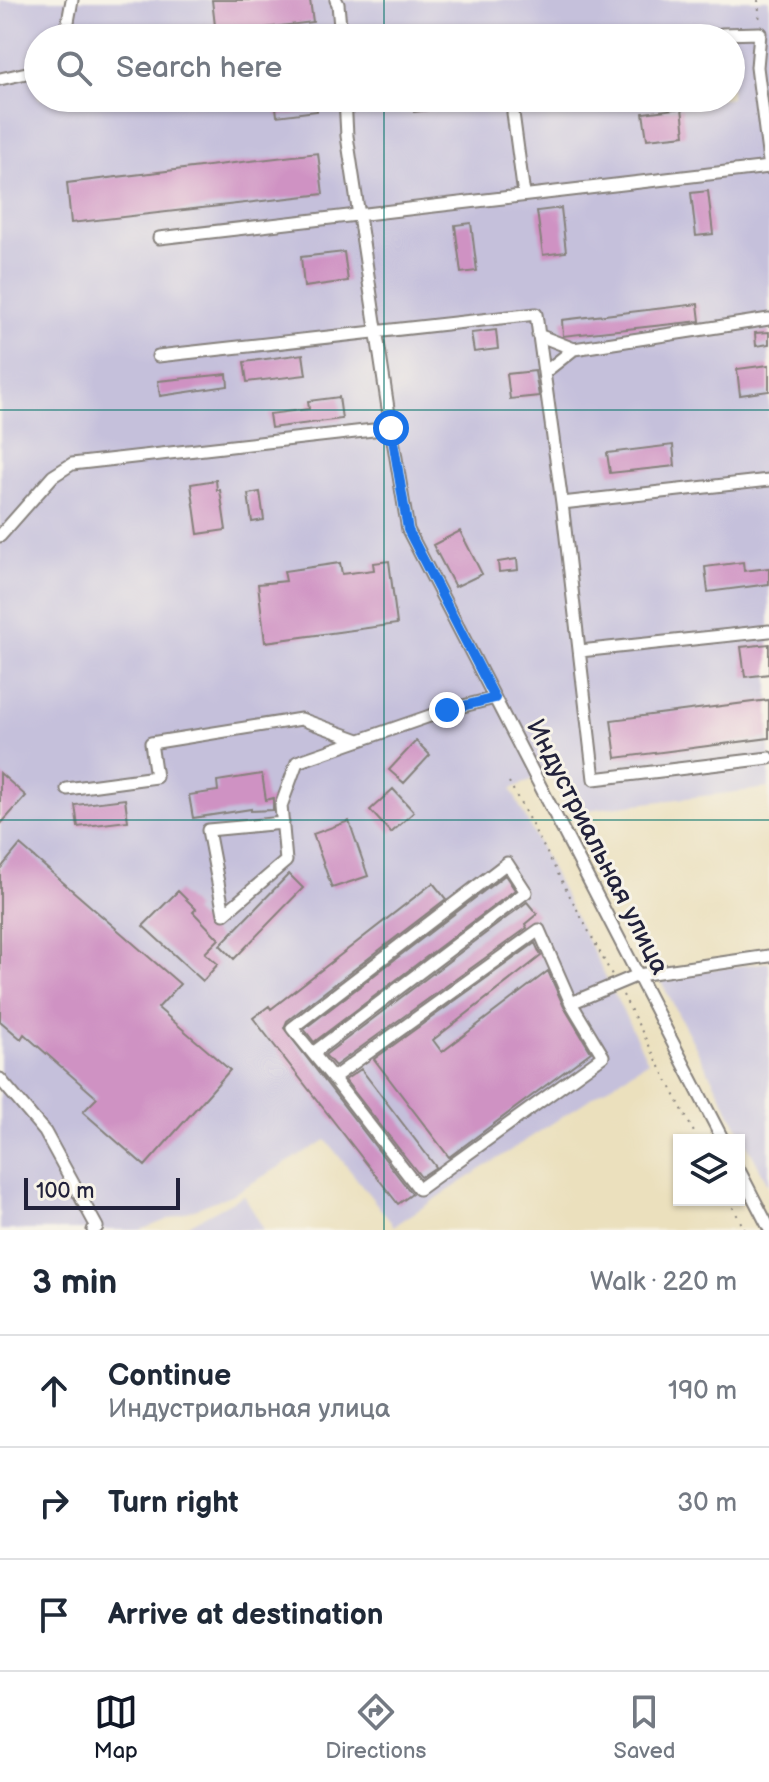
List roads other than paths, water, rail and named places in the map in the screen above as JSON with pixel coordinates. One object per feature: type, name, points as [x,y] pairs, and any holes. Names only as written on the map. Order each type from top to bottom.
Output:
[{"type":"street","points":[[68,24],[72,0]]},
{"type":"street","points":[[336,0],[340,24]]},
{"type":"street","points":[[159,238],[769,164],[757,67],[760,33],[745,33]]},
{"type":"street","points":[[0,79],[24,74]]},
{"type":"street","name":"Индустриальная улица","points":[[346,112],[376,332],[408,530],[720,1134]]},
{"type":"street","points":[[513,112],[524,195]]},
{"type":"street","points":[[158,356],[536,314],[562,503],[594,779],[769,758]]},
{"type":"street","points":[[545,372],[574,349],[769,319]]},
{"type":"street","points":[[538,335],[574,349]]},
{"type":"street","points":[[0,536],[53,476],[72,464],[391,428]]},
{"type":"street","points":[[562,503],[769,480]]},
{"type":"street","points":[[580,651],[769,631]]},
{"type":"street","points":[[283,823],[208,830],[224,914],[286,861],[283,823],[281,806],[297,762],[447,710],[495,698]]},
{"type":"street","points":[[67,789],[156,777],[151,743],[301,719],[359,741]]},
{"type":"street","points":[[313,1053],[526,892],[507,863],[292,1028],[419,1189],[603,1056],[571,1003],[539,930],[333,1078]]},
{"type":"street","points":[[571,1003],[638,975],[769,956]]},
{"type":"street","points":[[0,1079],[45,1132],[97,1227],[93,1230]]},
{"type":"street","points":[[745,1182],[769,1228]]}]
